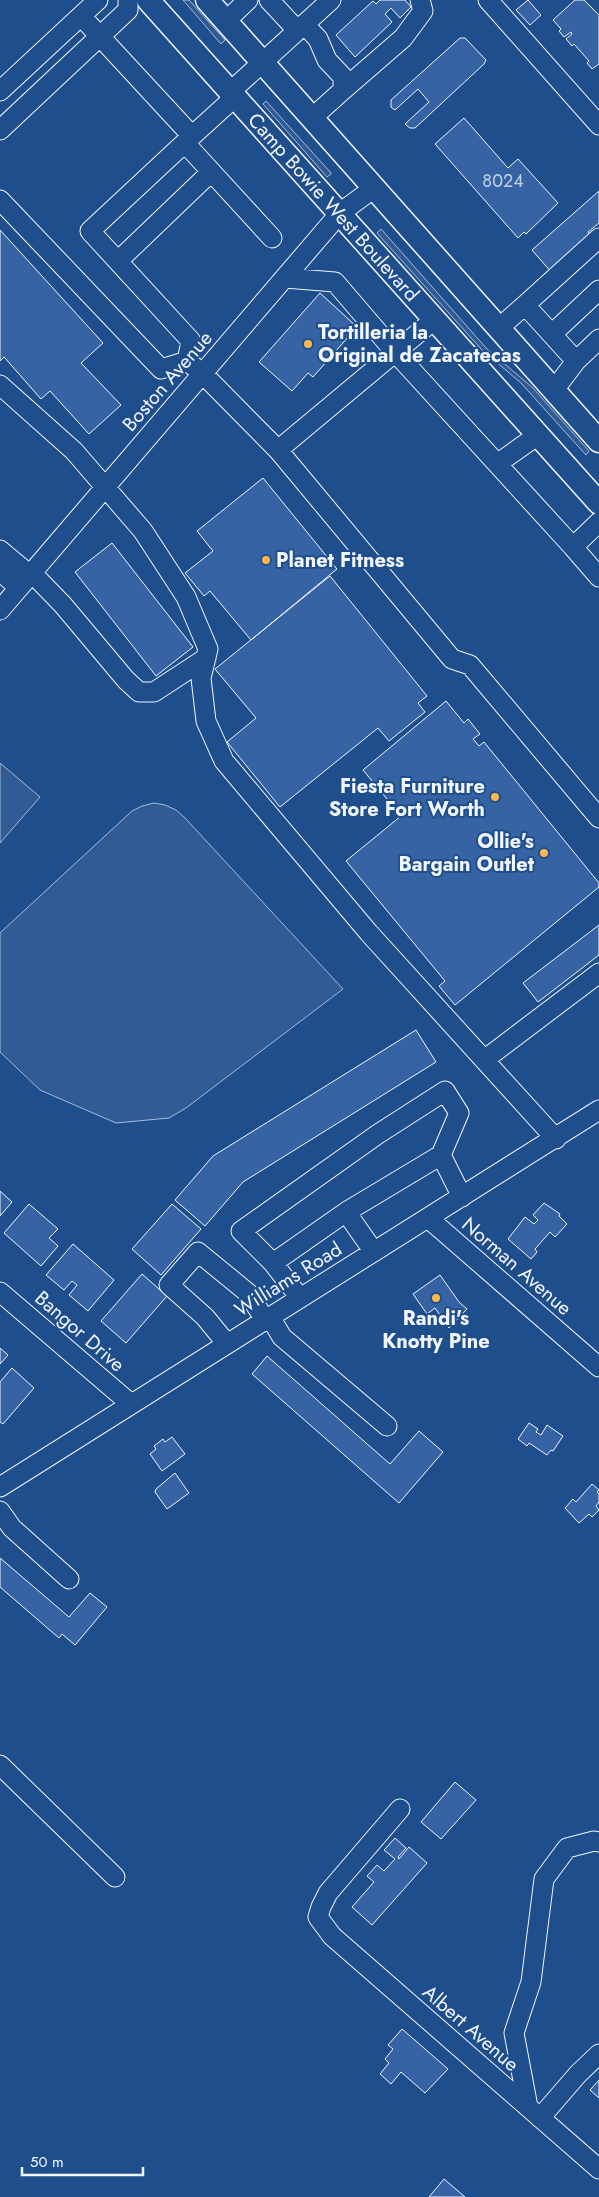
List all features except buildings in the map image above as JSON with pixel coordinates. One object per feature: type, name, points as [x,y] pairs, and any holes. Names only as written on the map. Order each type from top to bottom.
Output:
[{"type":"main road","name":"Camp Bowie West Boulevard","points":[[148,0],[435,319],[598,506]]},
{"type":"main road","name":"Camp Bowie West Boulevard","points":[[207,0],[599,441]]},
{"type":"street","points":[[0,92],[98,0]]},
{"type":"street","points":[[0,130],[128,10],[128,0]]},
{"type":"street","points":[[226,21],[248,0]]},
{"type":"street","points":[[187,361],[191,341],[90,231],[188,140],[262,62],[330,0]]},
{"type":"street","points":[[312,118],[403,38],[423,11],[420,0]]},
{"type":"street","points":[[488,0],[599,125]]},
{"type":"street","points":[[280,4],[300,27],[318,40],[327,60],[343,78],[343,90]]},
{"type":"street","points":[[81,16],[188,140],[211,172],[272,238]]},
{"type":"street","points":[[14,79],[33,99]]},
{"type":"street","points":[[118,261],[211,172]]},
{"type":"street","name":"Boston Avenue","points":[[0,610],[340,213],[374,188]]},
{"type":"street","points":[[0,200],[161,370],[187,361]]},
{"type":"street","points":[[499,328],[599,238]]},
{"type":"street","points":[[285,278],[335,282],[395,352],[599,577]]},
{"type":"street","points":[[552,334],[599,290]]},
{"type":"street","points":[[524,305],[576,361]]},
{"type":"street","points":[[278,450],[435,319]]},
{"type":"street","points":[[554,390],[576,361],[599,339]]},
{"type":"street","points":[[187,361],[203,374],[278,450],[452,659],[470,665],[599,818]]},
{"type":"street","points":[[0,385],[74,451],[106,487],[143,532],[186,596],[208,649],[201,678],[206,720],[224,761],[369,933],[556,1139]]},
{"type":"street","points":[[497,464],[538,435]]},
{"type":"street","points":[[573,547],[598,506]]},
{"type":"street","points":[[0,550],[27,579],[63,605],[126,680],[139,692],[154,692],[206,658]]},
{"type":"street","points":[[0,571],[27,579]]},
{"type":"street","points":[[484,1060],[599,973]]},
{"type":"street","points":[[273,1263],[346,1212],[441,1155],[459,1113],[446,1091],[378,1134],[241,1231],[273,1263],[300,1298]]},
{"type":"street","name":"Williams Road","points":[[0,1487],[556,1139],[599,1110]]},
{"type":"street","points":[[441,1155],[462,1197]]},
{"type":"street","points":[[346,1212],[374,1252]]},
{"type":"street","name":"Norman Avenue","points":[[428,1218],[599,1367]]},
{"type":"street","points":[[227,1344],[205,1317],[169,1285],[198,1252],[248,1293],[282,1338],[388,1426]]},
{"type":"street","name":"Bangor Drive","points":[[0,1292],[131,1404]]},
{"type":"street","points":[[0,1511],[12,1528],[69,1579]]},
{"type":"street","points":[[0,1765],[115,1877]]},
{"type":"street","name":"Albert Avenue","points":[[400,1809],[328,1892],[320,1907],[318,1917],[332,1936],[599,2169]]},
{"type":"street","points":[[599,1842],[594,1841],[567,1848],[544,1879],[531,1982],[514,2033],[534,2113],[599,2054]]},
{"type":"shaded area","points":[[183,0],[189,0],[225,40],[221,44]]},
{"type":"shaded area","points":[[266,101],[331,174],[327,177],[263,104]]},
{"type":"shaded area","points":[[381,229],[487,349],[533,388],[589,451],[586,455],[521,383],[482,350],[377,233]]},
{"type":"shaded area","points":[[0,763],[40,797],[0,843]]},
{"type":"shaded area","points":[[154,803],[176,810],[185,818],[343,989],[186,1108],[169,1118],[116,1123],[40,1090],[0,1052],[0,933],[132,811]]},
{"type":"place","name":"Tortilleria la Original de Zacatecas","points":[[308,344]]},
{"type":"place","name":"Planet Fitness","points":[[266,560]]},
{"type":"place","name":"Fiesta Furniture Store Fort Worth","points":[[495,797]]},
{"type":"place","name":"Ollie's Bargain Outlet","points":[[544,853]]},
{"type":"place","name":"Randi's Knotty Pine","points":[[436,1298]]}]
